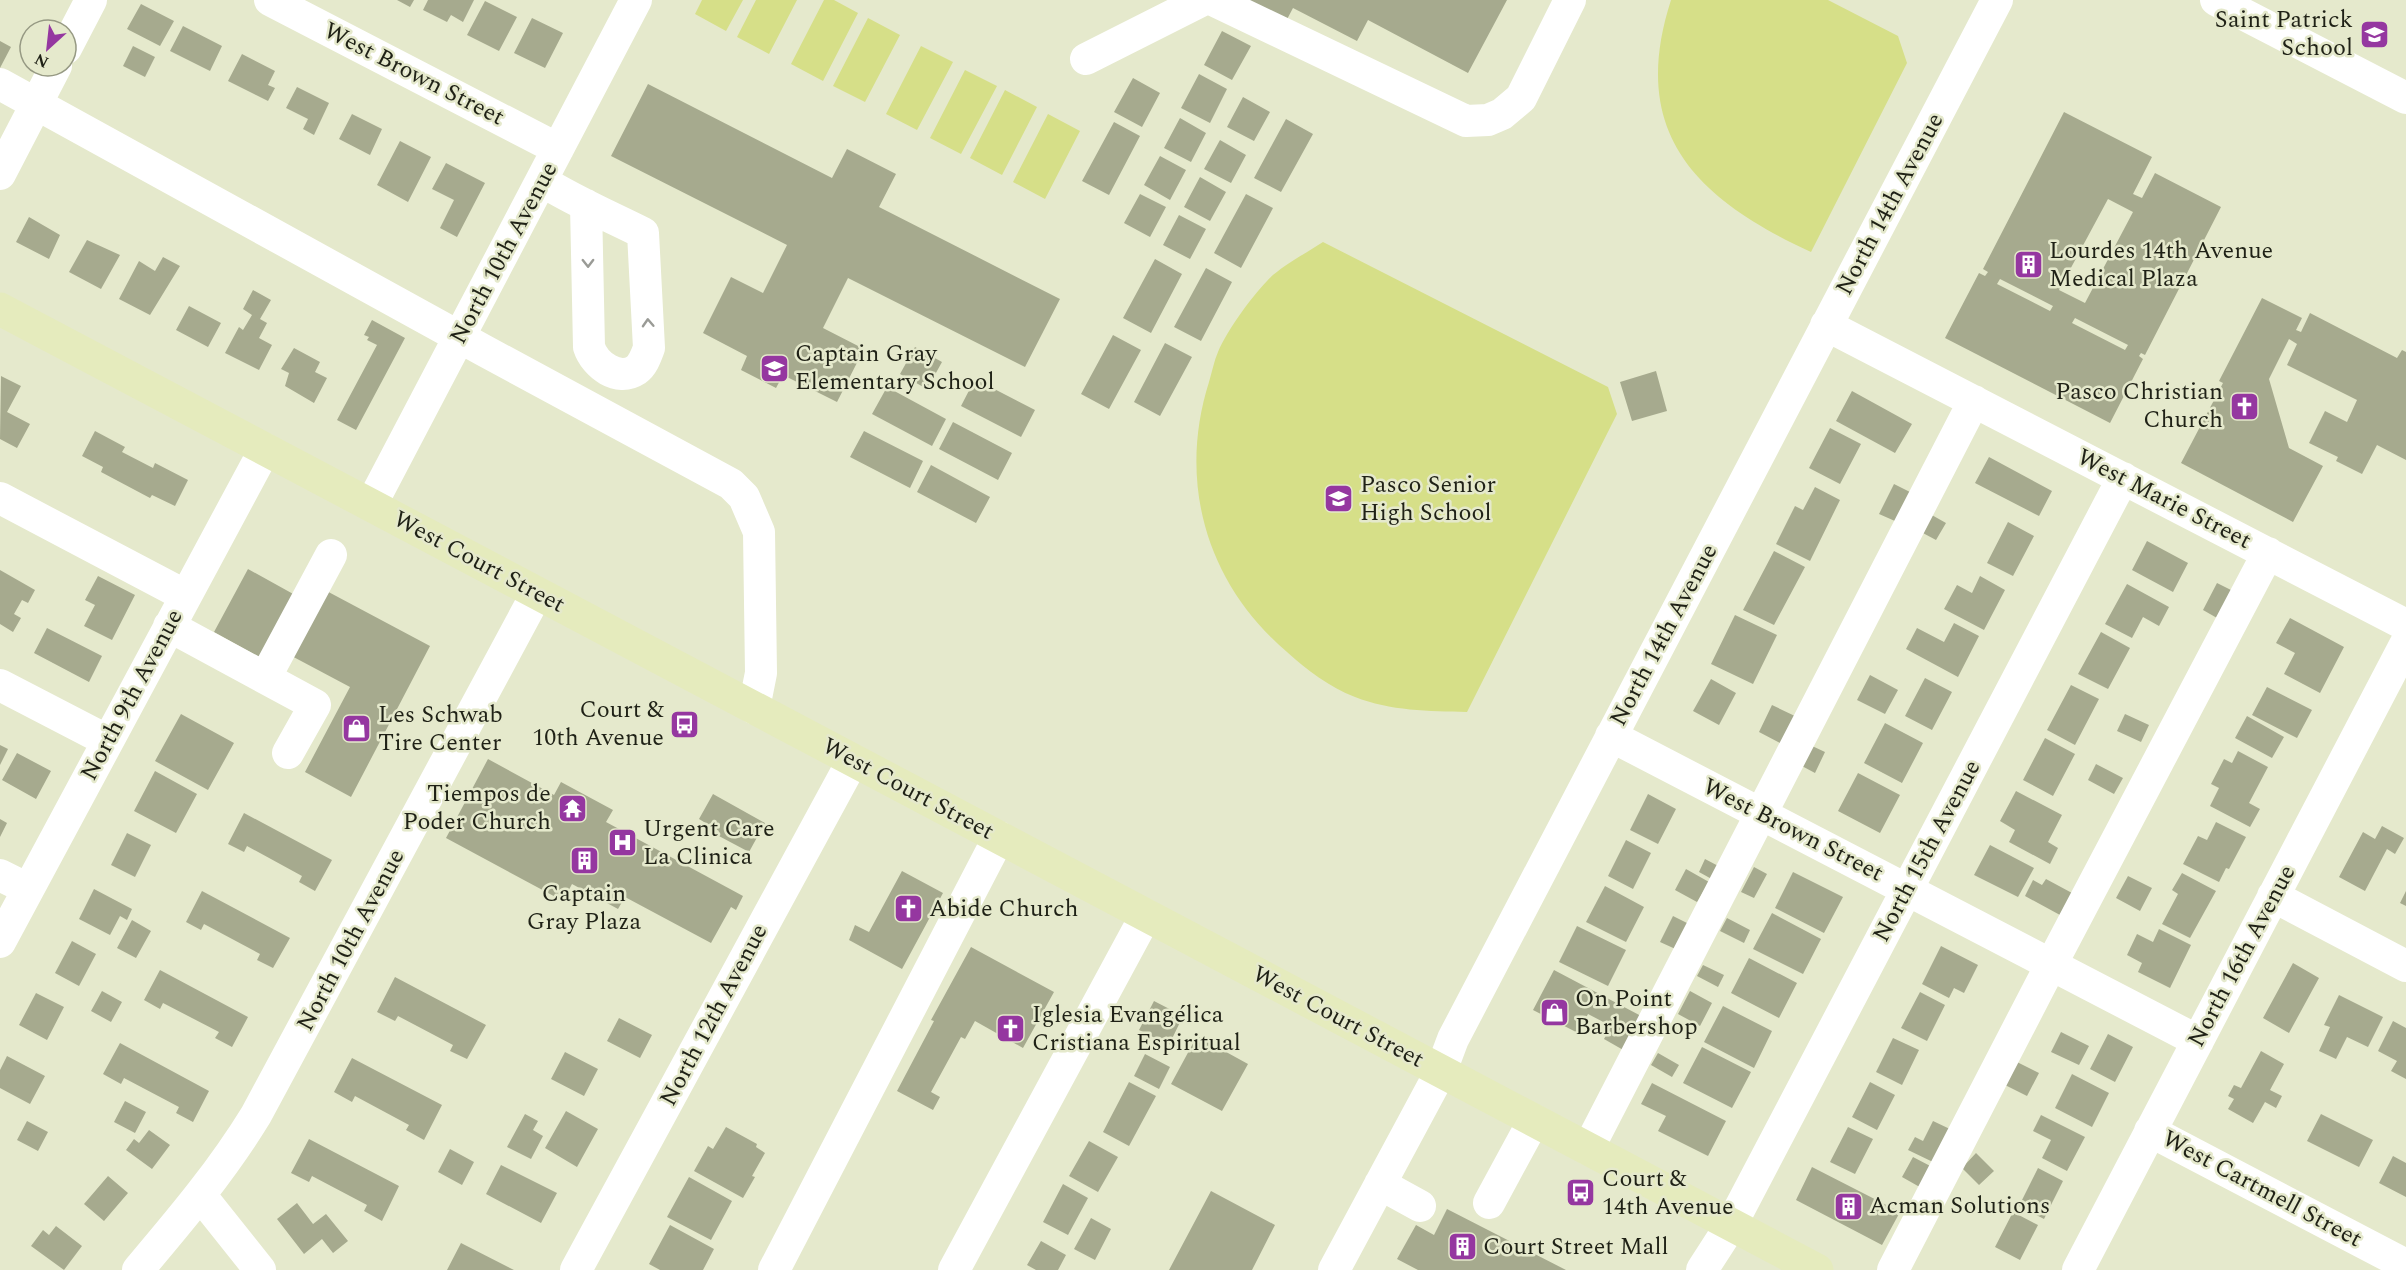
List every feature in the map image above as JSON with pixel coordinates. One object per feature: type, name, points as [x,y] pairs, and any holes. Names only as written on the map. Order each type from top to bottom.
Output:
[{"type":"main road","name":"West Court Street","points":[[0,309],[1731,1225],[1780,1262],[1817,1270]]},
{"type":"street","points":[[78,25],[91,0]]},
{"type":"street","name":"West Brown Street","points":[[270,0],[558,149]]},
{"type":"street","name":"North 10th Avenue","points":[[371,505],[636,0]]},
{"type":"street","points":[[1086,59],[1203,0]]},
{"type":"street","points":[[1213,0],[1466,120],[1488,120],[1502,114],[1521,98],[1570,0]]},
{"type":"street","name":"North 14th Avenue","points":[[1334,1270],[1441,1071],[1453,1039],[1997,0]]},
{"type":"street","points":[[2216,0],[2406,98]]},
{"type":"street","points":[[0,174],[50,78]]},
{"type":"street","points":[[0,84],[731,484],[744,497],[759,532],[761,673],[754,708]]},
{"type":"street","points":[[542,181],[564,195],[586,205],[643,233],[649,348],[644,362],[636,370],[628,373],[616,373],[603,368],[592,357],[586,205]]},
{"type":"street","name":"West Marie Street","points":[[1826,325],[2406,625]]},
{"type":"street","points":[[1588,1149],[1974,401]]},
{"type":"street","name":"North 9th Avenue","points":[[0,942],[265,449]]},
{"type":"street","name":"North 15th Avenue","points":[[1702,1270],[1731,1225],[2122,478]]},
{"type":"street","points":[[0,498],[186,596]]},
{"type":"street","points":[[1893,1270],[2268,553]]},
{"type":"street","points":[[264,678],[332,555]]},
{"type":"street","name":"North 10th Avenue","points":[[138,1270],[201,1196],[229,1159],[256,1115],[537,593]]},
{"type":"street","points":[[169,626],[315,705],[288,753]]},
{"type":"street","name":"North 16th Avenue","points":[[2078,1270],[2406,643]]},
{"type":"street","points":[[0,685],[108,741]]},
{"type":"street","name":"West Brown Street","points":[[1611,736],[2198,1041]]},
{"type":"street","name":"North 12th Avenue","points":[[576,1270],[853,760]]},
{"type":"street","points":[[774,1270],[999,837]]},
{"type":"street","points":[[0,875],[28,889]]},
{"type":"street","points":[[2273,896],[2406,966]]},
{"type":"street","points":[[954,1270],[1146,915]]},
{"type":"street","points":[[1489,1203],[1534,1120]]},
{"type":"street","name":"West Cartmell Street","points":[[2151,1131],[2406,1265]]},
{"type":"street","points":[[1380,1184],[1420,1206]]},
{"type":"street","points":[[201,1196],[260,1270]]},
{"type":"green space","points":[[702,0],[743,0],[726,31],[695,14]]},
{"type":"green space","points":[[756,0],[797,0],[769,54],[737,37]]},
{"type":"green space","points":[[824,0],[834,0],[858,13],[823,81],[791,64]]},
{"type":"green space","points":[[1671,0],[1828,0],[1898,36],[1907,63],[1811,252],[1770,231],[1735,209],[1705,184],[1682,156],[1666,124],[1659,88],[1660,47]]},
{"type":"green space","points":[[868,18],[900,35],[865,102],[833,86]]},
{"type":"green space","points":[[921,46],[953,62],[917,130],[886,114]]},
{"type":"green space","points":[[965,70],[997,86],[961,154],[930,138]]},
{"type":"green space","points":[[1005,90],[1037,107],[1002,175],[970,158]]},
{"type":"green space","points":[[1048,114],[1080,131],[1045,199],[1013,182]]},
{"type":"green space","points":[[1323,242],[1608,387],[1617,414],[1467,712],[1410,709],[1368,702],[1345,693],[1319,678],[1259,625],[1237,595],[1219,563],[1206,529],[1199,494],[1196,457],[1200,420],[1217,355],[1227,334],[1267,281]]},
{"type":"building","points":[[397,0],[414,0],[410,7]]},
{"type":"building","points":[[428,0],[474,0],[463,22],[451,15],[447,22],[423,10]]},
{"type":"building","points":[[1238,0],[1507,0],[1468,73],[1368,20],[1357,41],[1293,8],[1284,25]]},
{"type":"building","points":[[485,1],[517,17],[499,51],[467,35]]},
{"type":"building","points":[[141,4],[174,21],[160,46],[127,29]]},
{"type":"building","points":[[532,18],[563,33],[545,68],[514,53]]},
{"type":"building","points":[[183,26],[222,46],[210,71],[170,51]]},
{"type":"building","points":[[1222,31],[1251,46],[1232,80],[1204,65]]},
{"type":"building","points":[[0,41],[11,47],[0,68]]},
{"type":"building","points":[[133,46],[155,57],[145,77],[123,66]]},
{"type":"building","points":[[242,54],[275,71],[268,85],[275,88],[268,101],[228,81]]},
{"type":"building","points":[[1199,74],[1227,89],[1210,123],[1181,108]]},
{"type":"building","points":[[1133,78],[1160,93],[1142,127],[1114,112]]},
{"type":"building","points":[[648,84],[832,178],[847,149],[896,174],[879,207],[1060,299],[1025,367],[848,278],[823,328],[864,349],[837,402],[783,375],[776,388],[741,370],[747,356],[703,333],[731,277],[763,293],[787,245],[611,156]]},
{"type":"building","points":[[297,87],[329,103],[314,135],[303,129],[308,119],[286,108]]},
{"type":"building","points":[[1243,97],[1270,112],[1254,141],[1227,127]]},
{"type":"building","name":"Lourdes 14th Avenue Medical Plaza","points":[[2064,112],[2152,157],[2133,194],[2142,198],[2155,173],[2221,207],[2145,355],[2141,353],[2139,356],[2143,359],[2110,423],[1945,338],[1979,273],[1985,276],[1988,272],[1983,269]],"holes":[[[2108,199],[2133,212],[2085,303],[2059,290]],[[2000,279],[2053,306],[2050,311],[1997,284]],[[2075,318],[2128,345],[2125,350],[2072,323]]]},
{"type":"building","points":[[352,114],[382,129],[370,155],[339,139]]},
{"type":"building","points":[[1180,118],[1206,133],[1191,162],[1164,148]]},
{"type":"building","points":[[1286,119],[1313,134],[1281,192],[1254,178]]},
{"type":"building","points":[[1114,122],[1140,136],[1109,195],[1082,181]]},
{"type":"building","points":[[1220,140],[1246,155],[1231,183],[1204,169]]},
{"type":"building","points":[[400,141],[431,157],[408,202],[377,185]]},
{"type":"building","points":[[1160,156],[1186,170],[1170,200],[1144,185]]},
{"type":"building","points":[[446,163],[485,183],[457,237],[440,228],[454,200],[432,189]]},
{"type":"building","points":[[1200,177],[1226,192],[1210,221],[1184,207]]},
{"type":"building","points":[[1140,194],[1166,207],[1150,237],[1124,223]]},
{"type":"building","points":[[1246,194],[1273,208],[1241,268],[1214,253]]},
{"type":"building","points":[[1179,215],[1206,229],[1190,259],[1163,245]]},
{"type":"building","points":[[29,217],[60,235],[49,259],[16,242]]},
{"type":"building","points":[[87,240],[120,255],[101,289],[69,272]]},
{"type":"building","points":[[163,257],[180,266],[150,315],[119,299],[139,261],[155,271]]},
{"type":"building","points":[[1155,259],[1182,274],[1151,333],[1123,318]]},
{"type":"building","points":[[1206,268],[1232,282],[1201,341],[1174,327]]},
{"type":"building","points":[[253,290],[271,300],[260,319],[267,323],[259,338],[272,345],[259,370],[225,353],[239,327],[243,330],[252,315],[243,309]]},
{"type":"building","name":"Pasco Christian Church","points":[[2262,298],[2302,318],[2296,330],[2301,332],[2310,313],[2397,358],[2402,350],[2406,352],[2406,460],[2377,445],[2362,474],[2336,461],[2338,457],[2309,443],[2325,411],[2347,422],[2357,400],[2287,365],[2297,344],[2289,339],[2269,379],[2289,448],[2323,466],[2293,522],[2181,463],[2223,383],[2219,381]]},
{"type":"building","points":[[189,306],[221,323],[208,347],[176,330]]},
{"type":"building","points":[[372,320],[405,338],[356,430],[337,420],[377,345],[367,340],[369,337],[364,335]]},
{"type":"building","points":[[1113,335],[1141,350],[1109,409],[1081,394]]},
{"type":"building","points":[[1165,343],[1192,357],[1160,416],[1134,402]]},
{"type":"building","points":[[915,347],[942,362],[927,389],[900,374]]},
{"type":"building","points":[[294,348],[320,362],[315,372],[327,378],[314,403],[285,386],[289,373],[281,369]]},
{"type":"building","points":[[1656,371],[1667,411],[1632,421],[1620,382]]},
{"type":"building","points":[[1,376],[21,386],[7,412],[30,424],[17,448],[0,439]]},
{"type":"building","points":[[975,379],[1035,410],[1021,437],[961,406]]},
{"type":"building","points":[[887,387],[946,419],[932,446],[872,414]]},
{"type":"building","points":[[1852,391],[1912,424],[1895,453],[1836,421]]},
{"type":"building","points":[[953,422],[1012,453],[998,480],[939,449]]},
{"type":"building","points":[[1830,428],[1861,444],[1840,484],[1809,468]]},
{"type":"building","points":[[95,431],[125,447],[122,452],[153,468],[155,463],[188,480],[175,506],[152,495],[150,498],[101,472],[103,467],[82,456]]},
{"type":"building","points":[[864,431],[923,461],[910,488],[850,457]]},
{"type":"building","points":[[1989,457],[2052,491],[2039,516],[1975,483]]},
{"type":"building","points":[[931,465],[990,497],[976,523],[917,492]]},
{"type":"building","points":[[1894,484],[1918,496],[1904,525],[1879,514]]},
{"type":"building","points":[[1815,487],[1840,500],[1810,561],[1776,544],[1795,506],[1803,510]]},
{"type":"building","points":[[1930,514],[1946,523],[1936,540],[1921,532]]},
{"type":"building","points":[[2008,522],[2034,536],[2013,576],[1987,563]]},
{"type":"building","points":[[2147,541],[2188,563],[2173,592],[2132,570]]},
{"type":"building","points":[[1774,551],[1805,567],[1774,625],[1743,610]]},
{"type":"building","points":[[248,569],[295,595],[261,658],[214,632]]},
{"type":"building","points":[[0,570],[35,590],[28,603],[22,600],[14,614],[21,618],[13,632],[0,624]]},
{"type":"building","points":[[98,576],[135,595],[112,640],[84,626],[95,605],[85,600]]},
{"type":"building","points":[[1980,576],[2005,590],[1984,630],[1944,609],[1957,585],[1972,593]]},
{"type":"building","points":[[2217,583],[2239,594],[2224,622],[2203,610]]},
{"type":"building","points":[[2127,584],[2169,607],[2159,626],[2143,617],[2132,638],[2105,624]]},
{"type":"building","name":"Les Schwab Tire Center","points":[[321,588],[430,646],[351,797],[305,772],[350,687],[286,653]]},
{"type":"building","points":[[1735,615],[1777,635],[1753,684],[1711,664]]},
{"type":"building","points":[[2290,618],[2344,647],[2320,693],[2284,674],[2295,653],[2276,643]]},
{"type":"building","points":[[1954,623],[1979,636],[1958,677],[1906,649],[1917,628],[1944,642]]},
{"type":"building","points":[[47,628],[102,656],[89,682],[34,653]]},
{"type":"building","points":[[2101,632],[2130,648],[2108,689],[2078,674]]},
{"type":"building","points":[[1870,675],[1898,690],[1885,714],[1857,700]]},
{"type":"building","points":[[1925,678],[1952,692],[1932,730],[1905,716]]},
{"type":"building","points":[[1711,679],[1736,693],[1719,725],[1693,711]]},
{"type":"building","points":[[2071,685],[2099,699],[2075,745],[2047,730]]},
{"type":"building","points":[[2267,687],[2312,710],[2297,738],[2252,715]]},
{"type":"building","points":[[1772,705],[1797,717],[1784,745],[1759,732]]},
{"type":"building","points":[[181,714],[234,743],[208,790],[155,761]]},
{"type":"building","points":[[2125,714],[2149,725],[2141,742],[2117,731]]},
{"type":"building","points":[[2247,716],[2284,737],[2272,758],[2235,738]]},
{"type":"building","points":[[1885,723],[1923,743],[1902,783],[1864,763]]},
{"type":"building","points":[[2045,738],[2075,754],[2053,796],[2023,780]]},
{"type":"building","points":[[0,745],[8,749],[0,765]]},
{"type":"building","points":[[1810,745],[1825,752],[1815,773],[1800,765]]},
{"type":"building","points":[[2238,751],[2268,767],[2249,803],[2260,809],[2250,827],[2210,806],[2219,788],[2211,784],[2224,759],[2232,763]]},
{"type":"building","points":[[17,753],[51,771],[36,799],[2,780]]},
{"type":"building","name":"Captain Gray Plaza","points":[[488,759],[554,795],[561,782],[613,810],[606,822],[743,896],[736,910],[731,907],[711,943],[625,897],[618,909],[572,884],[563,901],[446,838]]},
{"type":"building","points":[[2096,764],[2123,778],[2114,794],[2088,780]]},
{"type":"building","points":[[155,771],[197,794],[176,833],[134,811]]},
{"type":"building","points":[[1858,773],[1900,795],[1880,833],[1838,811]]},
{"type":"building","points":[[2016,791],[2062,815],[2048,842],[2058,848],[2050,864],[2009,842],[2015,830],[2000,821]]},
{"type":"building","points":[[713,794],[765,823],[749,852],[717,835],[719,831],[699,819]]},
{"type":"building","points":[[1648,794],[1676,809],[1658,844],[1630,830]]},
{"type":"building","points":[[244,813],[332,860],[315,891],[299,882],[302,876],[247,846],[244,852],[228,844]]},
{"type":"building","points":[[0,819],[7,823],[0,837]]},
{"type":"building","points":[[2216,822],[2246,837],[2229,869],[2226,868],[2219,882],[2183,864],[2198,836],[2207,840]]},
{"type":"building","points":[[2382,826],[2404,838],[2395,854],[2387,849],[2365,891],[2339,877],[2363,832],[2375,839]]},
{"type":"building","points":[[127,833],[151,845],[135,877],[111,865]]},
{"type":"building","points":[[1626,840],[1651,853],[1633,889],[1608,876]]},
{"type":"building","points":[[1990,845],[2034,868],[2018,897],[1974,875]]},
{"type":"building","points":[[1705,859],[1724,869],[1717,882],[1699,872]]},
{"type":"building","points":[[1754,867],[1767,874],[1754,898],[1741,892]]},
{"type":"building","points":[[1686,869],[1709,882],[1697,902],[1675,890]]},
{"type":"building","name":"Abide Church","points":[[902,871],[943,893],[902,969],[849,940],[855,925],[869,932]]},
{"type":"building","points":[[1793,872],[1843,897],[1824,933],[1775,908]]},
{"type":"building","points":[[2182,873],[2216,891],[2190,938],[2162,924],[2178,894],[2172,890]]},
{"type":"building","points":[[2128,876],[2152,888],[2140,911],[2116,898]]},
{"type":"building","points":[[2046,879],[2072,893],[2060,915],[2025,896],[2033,880],[2042,885]]},
{"type":"building","points":[[1605,886],[1644,907],[1626,942],[1586,922]]},
{"type":"building","points":[[94,889],[132,909],[127,920],[120,916],[110,935],[79,919]]},
{"type":"building","points":[[202,891],[290,938],[273,968],[257,960],[260,954],[204,924],[201,930],[186,922]]},
{"type":"building","points":[[2406,891],[2406,906],[2400,903]]},
{"type":"building","points":[[1772,913],[1821,939],[1803,974],[1753,949]]},
{"type":"building","points":[[1673,916],[1695,927],[1682,952],[1660,942]]},
{"type":"building","points":[[1727,918],[1750,930],[1744,943],[1720,931]]},
{"type":"building","points":[[132,920],[151,931],[136,958],[117,948]]},
{"type":"building","points":[[1577,926],[1626,950],[1608,986],[1559,962]]},
{"type":"building","points":[[2159,929],[2191,945],[2170,988],[2138,972],[2142,963],[2127,955],[2137,934],[2153,942]]},
{"type":"building","points":[[72,941],[96,954],[79,986],[55,973]]},
{"type":"building","points":[[1941,946],[1978,965],[1964,993],[1954,988],[1949,998],[1922,984]]},
{"type":"building","name":"Iglesia Evangélica Cristiana Espiritual","points":[[971,947],[1054,992],[1023,1048],[975,1021],[965,1039],[961,1037],[931,1092],[940,1097],[933,1110],[897,1091],[934,1021],[931,1020]]},
{"type":"building","points":[[1749,958],[1797,983],[1779,1018],[1731,993]]},
{"type":"building","points":[[2293,963],[2319,978],[2289,1033],[2263,1018]]},
{"type":"building","points":[[1703,965],[1724,975],[1718,987],[1697,976]]},
{"type":"building","points":[[160,970],[248,1017],[232,1047],[215,1038],[219,1032],[163,1003],[160,1009],[144,1000]]},
{"type":"building","points":[[1554,970],[1643,1017],[1625,1051],[1604,1039],[1611,1026],[1588,1014],[1578,1033],[1533,1010]]},
{"type":"building","points":[[395,977],[486,1025],[467,1059],[450,1051],[453,1045],[398,1016],[395,1021],[377,1012]]},
{"type":"building","points":[[102,991],[122,1002],[111,1022],[91,1011]]},
{"type":"building","points":[[1690,991],[1712,1003],[1700,1026],[1678,1014]]},
{"type":"building","points":[[1920,992],[1945,1005],[1927,1041],[1901,1028]]},
{"type":"building","points":[[36,993],[64,1007],[47,1040],[19,1025]]},
{"type":"building","points":[[2339,995],[2383,1017],[2368,1047],[2347,1037],[2336,1059],[2319,1051],[2330,1027],[2324,1025]]},
{"type":"building","points":[[1154,1001],[1183,1016],[1169,1045],[1139,1030]]},
{"type":"building","points":[[1723,1006],[1772,1031],[1754,1068],[1704,1042]]},
{"type":"building","points":[[619,1018],[652,1035],[640,1058],[607,1041]]},
{"type":"building","points":[[2393,1021],[2406,1028],[2406,1079],[2391,1071],[2397,1061],[2378,1051]]},
{"type":"building","points":[[2061,1032],[2089,1046],[2079,1065],[2051,1052]]},
{"type":"building","points":[[2108,1034],[2133,1047],[2115,1082],[2090,1069]]},
{"type":"building","points":[[1197,1036],[1248,1064],[1222,1111],[1171,1084]]},
{"type":"building","points":[[1893,1038],[1919,1050],[1902,1085],[1876,1072]]},
{"type":"building","points":[[120,1043],[209,1091],[193,1122],[176,1113],[179,1107],[124,1078],[121,1084],[103,1074]]},
{"type":"building","points":[[1702,1047],[1751,1072],[1732,1108],[1683,1083]]},
{"type":"building","points":[[2261,1051],[2284,1064],[2270,1090],[2282,1096],[2276,1108],[2265,1102],[2253,1123],[2228,1109],[2234,1099],[2228,1096],[2234,1085],[2241,1088]]},
{"type":"building","points":[[565,1052],[598,1069],[584,1096],[551,1079]]},
{"type":"building","points":[[1658,1053],[1679,1065],[1672,1077],[1651,1065]]},
{"type":"building","points":[[1145,1054],[1170,1067],[1159,1089],[1134,1076]]},
{"type":"building","points":[[7,1056],[45,1076],[30,1104],[0,1088],[0,1070]]},
{"type":"building","points":[[352,1058],[442,1105],[424,1140],[406,1130],[409,1125],[355,1096],[352,1102],[334,1092]]},
{"type":"building","points":[[2015,1061],[2039,1073],[2027,1096],[2003,1084]]},
{"type":"building","points":[[2072,1074],[2109,1093],[2092,1127],[2055,1108]]},
{"type":"building","points":[[1129,1082],[1156,1096],[1129,1146],[1103,1132]]},
{"type":"building","points":[[1870,1082],[1895,1095],[1877,1130],[1852,1117]]},
{"type":"building","points":[[1652,1083],[1726,1121],[1708,1156],[1658,1131],[1666,1116],[1641,1104]]},
{"type":"building","points":[[125,1101],[146,1112],[135,1133],[114,1122]]},
{"type":"building","points":[[566,1111],[598,1129],[577,1167],[545,1148]]},
{"type":"building","points":[[525,1114],[538,1121],[533,1130],[543,1136],[531,1159],[507,1147]]},
{"type":"building","points":[[2321,1114],[2373,1140],[2359,1167],[2307,1141]]},
{"type":"building","points":[[2041,1115],[2085,1137],[2067,1171],[2042,1158],[2051,1140],[2033,1131]]},
{"type":"building","points":[[27,1121],[48,1132],[38,1151],[17,1140]]},
{"type":"building","points":[[1933,1121],[1952,1130],[1935,1163],[1908,1150],[1915,1137],[1923,1141]]},
{"type":"building","points":[[726,1127],[757,1144],[756,1147],[765,1153],[743,1198],[694,1171],[708,1146],[713,1149]]},
{"type":"building","points":[[1848,1127],[1873,1139],[1855,1174],[1830,1162]]},
{"type":"building","points":[[149,1130],[170,1145],[152,1169],[126,1150],[134,1139],[139,1143]]},
{"type":"building","points":[[309,1139],[399,1186],[382,1221],[364,1211],[367,1205],[312,1176],[309,1182],[291,1173]]},
{"type":"building","points":[[1089,1141],[1118,1157],[1098,1192],[1069,1176]]},
{"type":"building","points":[[450,1149],[474,1162],[462,1185],[438,1172]]},
{"type":"building","points":[[1976,1153],[1994,1171],[1979,1185],[1962,1168]]},
{"type":"building","points":[[2393,1156],[2406,1163],[2406,1197],[2379,1183]]},
{"type":"building","points":[[1913,1157],[1936,1169],[1925,1190],[1902,1177]]},
{"type":"building","points":[[501,1165],[557,1193],[541,1223],[486,1194]]},
{"type":"building","name":"Acman Solutions","points":[[1812,1167],[1900,1212],[1882,1245],[1796,1200]]},
{"type":"building","points":[[2038,1168],[2063,1181],[2044,1219],[2019,1206]]},
{"type":"building","points":[[108,1176],[128,1193],[104,1221],[84,1204]]},
{"type":"building","points":[[689,1177],[732,1201],[711,1240],[667,1217]]},
{"type":"building","points":[[1063,1184],[1088,1198],[1068,1235],[1043,1222]]},
{"type":"building","points":[[1211,1191],[1275,1225],[1252,1270],[1169,1270]]},
{"type":"building","points":[[297,1203],[313,1224],[326,1214],[348,1241],[333,1253],[322,1239],[304,1254],[277,1219]]},
{"type":"building","name":"Court Street Mall","points":[[1447,1209],[1566,1270],[1418,1270],[1397,1259],[1416,1225],[1434,1235]]},
{"type":"building","points":[[2013,1212],[2038,1225],[2020,1260],[1995,1247]]},
{"type":"building","points":[[1091,1218],[1111,1229],[1095,1260],[1074,1249]]},
{"type":"building","points":[[670,1225],[714,1249],[703,1270],[660,1270],[649,1264]]},
{"type":"building","points":[[56,1226],[82,1246],[64,1270],[31,1246],[43,1230],[49,1235]]},
{"type":"building","points":[[1041,1241],[1066,1255],[1058,1270],[1036,1270],[1027,1265]]},
{"type":"building","points":[[461,1243],[514,1270],[447,1270]]},
{"type":"place","name":"Saint Patrick School","points":[[2374,34]]},
{"type":"place","name":"Lourdes 14th Avenue Medical Plaza","points":[[2028,265]]},
{"type":"place","name":"Captain Gray Elementary School","points":[[774,368]]},
{"type":"place","name":"Pasco Christian Church","points":[[2244,406]]},
{"type":"place","name":"Pasco Senior High School","points":[[1339,499]]},
{"type":"place","name":"Court & 10th Avenue","points":[[685,724]]},
{"type":"place","name":"Les Schwab Tire Center","points":[[357,729]]},
{"type":"place","name":"Tiempos de Poder Church","points":[[572,808]]},
{"type":"place","name":"Urgent Care La Clinica","points":[[622,843]]},
{"type":"place","name":"Captain Gray Plaza","points":[[584,861]]},
{"type":"place","name":"Abide Church","points":[[908,909]]},
{"type":"place","name":"On Point Barbershop","points":[[1554,1013]]},
{"type":"place","name":"Iglesia Evangélica Cristiana Espiritual","points":[[1011,1029]]},
{"type":"place","name":"Court & 14th Avenue","points":[[1581,1193]]},
{"type":"place","name":"Acman Solutions","points":[[1848,1206]]},
{"type":"place","name":"Court Street Mall","points":[[1462,1247]]}]
